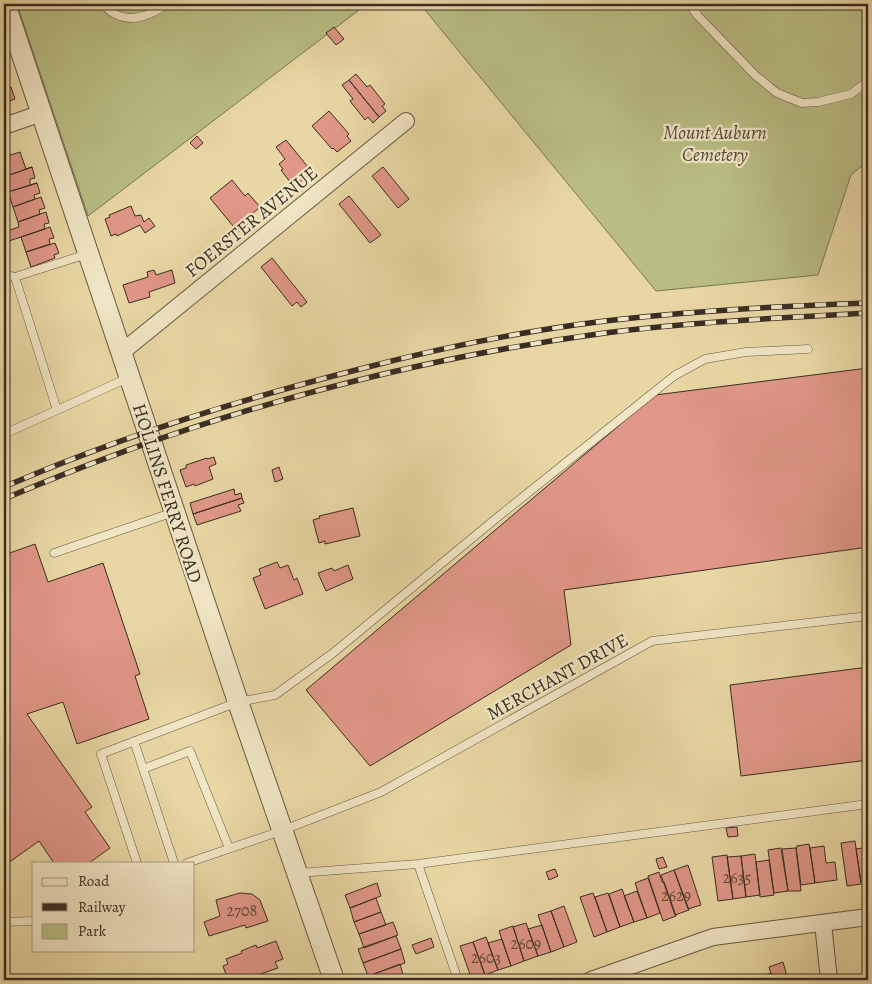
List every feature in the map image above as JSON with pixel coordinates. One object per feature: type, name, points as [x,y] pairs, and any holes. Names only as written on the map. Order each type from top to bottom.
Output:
[{"type":"street","name":"HOLLINS FERRY ROAD","points":[[5,4],[281,831],[334,980]]},
{"type":"street","points":[[4,126],[42,113]]},
{"type":"street","name":"FOERSTER AVENUE","points":[[122,352],[406,121]]},
{"type":"street","points":[[591,980],[713,937],[868,918]]},
{"type":"street","points":[[823,923],[829,980]]},
{"type":"lane","points":[[102,4],[115,14],[129,18],[145,16],[166,4]]},
{"type":"lane","points":[[689,4],[698,16],[755,75],[777,93],[802,103],[818,102],[851,94],[868,81]]},
{"type":"lane","points":[[4,274],[14,277],[89,253]]},
{"type":"lane","points":[[14,277],[57,410]]},
{"type":"lane","points":[[137,862],[101,754],[238,702],[276,695],[333,653],[499,516],[674,376],[705,360],[746,352],[808,349]]},
{"type":"lane","points":[[4,434],[130,377]]},
{"type":"lane","points":[[54,553],[174,512]]},
{"type":"lane","name":"MERCHANT DRIVE","points":[[190,862],[281,831],[381,792],[652,641],[868,616]]},
{"type":"lane","points":[[134,741],[174,862]]},
{"type":"lane","points":[[143,770],[190,751],[229,848]]},
{"type":"lane","points":[[296,874],[418,864],[868,804]]},
{"type":"lane","points":[[418,864],[458,980]]},
{"type":"lane","points":[[4,922],[32,921]]},
{"type":"green space","points":[[17,4],[367,4],[88,216]]},
{"type":"green space","name":"Mount Auburn Cemetery","points":[[420,4],[868,4],[868,161],[851,175],[818,275],[656,291]]},
{"type":"building","points":[[334,27],[344,39],[336,45],[326,33]]},
{"type":"building","points":[[356,74],[367,87],[370,85],[385,104],[382,106],[386,111],[379,117],[349,80]]},
{"type":"building","points":[[349,80],[379,117],[373,123],[368,117],[365,120],[350,101],[353,99],[342,85]]},
{"type":"building","points":[[11,87],[15,99],[4,103],[4,89]]},
{"type":"building","points":[[329,111],[349,134],[347,136],[351,141],[337,152],[332,149],[312,126]]},
{"type":"building","points":[[197,136],[203,143],[196,149],[190,143]]},
{"type":"building","points":[[286,140],[308,167],[305,170],[309,175],[299,183],[295,178],[290,182],[279,164],[285,159],[276,147]]},
{"type":"building","points":[[20,152],[26,169],[32,167],[4,177],[4,157]]},
{"type":"building","points":[[32,167],[35,178],[30,179],[30,185],[37,183],[8,192],[4,177]]},
{"type":"building","points":[[383,167],[409,199],[398,208],[372,176]]},
{"type":"building","points":[[232,180],[245,196],[248,193],[260,207],[251,215],[254,219],[238,232],[210,198]]},
{"type":"building","points":[[37,183],[40,193],[34,195],[35,199],[13,207],[8,192]]},
{"type":"building","points":[[349,196],[381,235],[370,243],[339,204]]},
{"type":"building","points":[[41,197],[45,208],[39,210],[40,214],[18,222],[13,207]]},
{"type":"building","points":[[131,206],[135,216],[141,215],[144,222],[149,218],[155,226],[145,233],[140,225],[117,236],[116,234],[111,236],[105,219],[110,217],[109,215]]},
{"type":"building","points":[[46,212],[49,223],[44,224],[45,229],[6,242],[4,232],[19,227],[18,222]]},
{"type":"building","points":[[50,227],[54,238],[49,239],[50,244],[26,252],[21,237]]},
{"type":"building","points":[[55,243],[59,253],[54,255],[55,258],[31,267],[26,252]]},
{"type":"building","points":[[272,258],[307,302],[301,307],[297,302],[292,306],[261,267]]},
{"type":"building","points":[[154,270],[156,275],[172,270],[175,283],[149,292],[150,297],[129,303],[123,285],[148,277],[147,272]]},
{"type":"building","points":[[868,368],[868,547],[564,590],[571,645],[370,766],[306,690],[655,395]]},
{"type":"building","points":[[214,457],[216,464],[209,467],[213,479],[195,486],[194,484],[186,487],[180,470],[186,468],[186,465]]},
{"type":"building","points":[[279,467],[283,479],[275,482],[272,470]]},
{"type":"building","points":[[234,489],[235,495],[241,493],[242,498],[193,514],[190,503]]},
{"type":"building","points":[[242,498],[244,503],[238,505],[241,511],[197,525],[193,514]]},
{"type":"building","points":[[353,508],[360,536],[325,544],[325,541],[319,543],[313,520],[320,518],[319,516]]},
{"type":"building","points":[[35,544],[48,582],[103,563],[140,674],[135,676],[149,719],[77,744],[63,702],[27,714],[92,807],[85,812],[110,848],[90,862],[53,862],[39,841],[4,866],[4,555]]},
{"type":"building","points":[[277,562],[280,568],[288,565],[294,580],[297,578],[303,594],[265,609],[253,578],[261,575],[259,569]]},
{"type":"building","points":[[348,565],[353,579],[326,591],[318,573],[332,568],[334,571]]},
{"type":"building","points":[[868,667],[868,760],[741,776],[730,685]]},
{"type":"building","points":[[737,827],[738,836],[728,837],[726,828]]},
{"type":"building","points":[[855,841],[861,884],[847,886],[841,843]]},
{"type":"building","points":[[809,844],[815,883],[801,885],[796,848],[797,846]]},
{"type":"building","points":[[824,846],[826,863],[835,862],[837,880],[815,883],[810,848]]},
{"type":"building","points":[[868,847],[868,881],[861,882],[856,849]]},
{"type":"building","points":[[781,848],[788,891],[774,893],[768,850]]},
{"type":"building","points":[[796,848],[801,891],[788,891],[782,849]]},
{"type":"building","points":[[755,854],[760,895],[746,897],[741,856]]},
{"type":"building","points":[[727,855],[733,899],[718,901],[712,857]]},
{"type":"building","points":[[741,856],[746,897],[733,899],[727,857]]},
{"type":"building","points":[[663,857],[667,867],[659,869],[656,859]]},
{"type":"building","points":[[769,860],[774,895],[760,897],[756,862]]},
{"type":"building","points":[[688,865],[701,905],[688,909],[674,870]]},
{"type":"building","points":[[555,869],[558,876],[549,880],[546,872]]},
{"type":"building","points":[[674,870],[689,910],[675,915],[661,875]]},
{"type":"building","points":[[659,872],[676,916],[663,921],[648,876]]},
{"type":"building","points":[[648,878],[660,913],[647,918],[635,883]]},
{"type":"building","points":[[377,883],[381,896],[350,908],[345,895]]},
{"type":"building","points":[[622,889],[634,922],[620,927],[609,894]]},
{"type":"building","points":[[637,891],[647,918],[634,922],[624,896]]},
{"type":"building","points":[[240,893],[252,894],[260,900],[268,921],[246,928],[245,925],[209,936],[204,922],[220,916],[216,900]]},
{"type":"building","points":[[593,893],[607,932],[594,937],[580,897]]},
{"type":"building","points":[[608,893],[620,927],[607,932],[595,897]]},
{"type":"building","points":[[376,898],[381,912],[354,922],[350,908]]},
{"type":"building","points":[[564,906],[577,942],[564,947],[551,911]]},
{"type":"building","points":[[551,911],[564,947],[551,952],[538,915]]},
{"type":"building","points":[[381,912],[386,925],[359,934],[354,922]]},
{"type":"building","points":[[393,922],[398,935],[364,948],[359,934]]},
{"type":"building","points":[[526,923],[538,956],[524,961],[513,927]]},
{"type":"building","points":[[542,925],[551,952],[538,956],[528,929]]},
{"type":"building","points":[[513,926],[524,961],[511,966],[499,931]]},
{"type":"building","points":[[396,936],[401,949],[363,963],[358,949]]},
{"type":"building","points":[[486,937],[498,970],[485,975],[473,942]]},
{"type":"building","points":[[431,938],[434,947],[416,954],[412,945]]},
{"type":"building","points":[[502,939],[511,966],[498,970],[488,943]]},
{"type":"building","points":[[276,941],[283,959],[275,962],[278,968],[243,980],[228,980],[223,966],[228,964],[226,959],[256,945],[257,948]]},
{"type":"building","points":[[473,942],[485,975],[472,980],[460,946]]},
{"type":"building","points":[[401,949],[405,963],[368,976],[363,963]]},
{"type":"building","points":[[783,962],[788,980],[773,980],[769,967]]},
{"type":"building","points":[[400,964],[404,978],[376,980],[374,974]]},
{"type":"building","points":[[771,973],[773,980],[759,980],[758,977]]},
{"type":"railway","points":[[4,487],[91,452],[179,421],[269,393],[451,347],[543,330],[638,317],[736,309],[868,303]]},
{"type":"railway","points":[[4,499],[76,469],[224,418],[374,376],[451,359],[528,345],[638,329],[868,313]]}]
